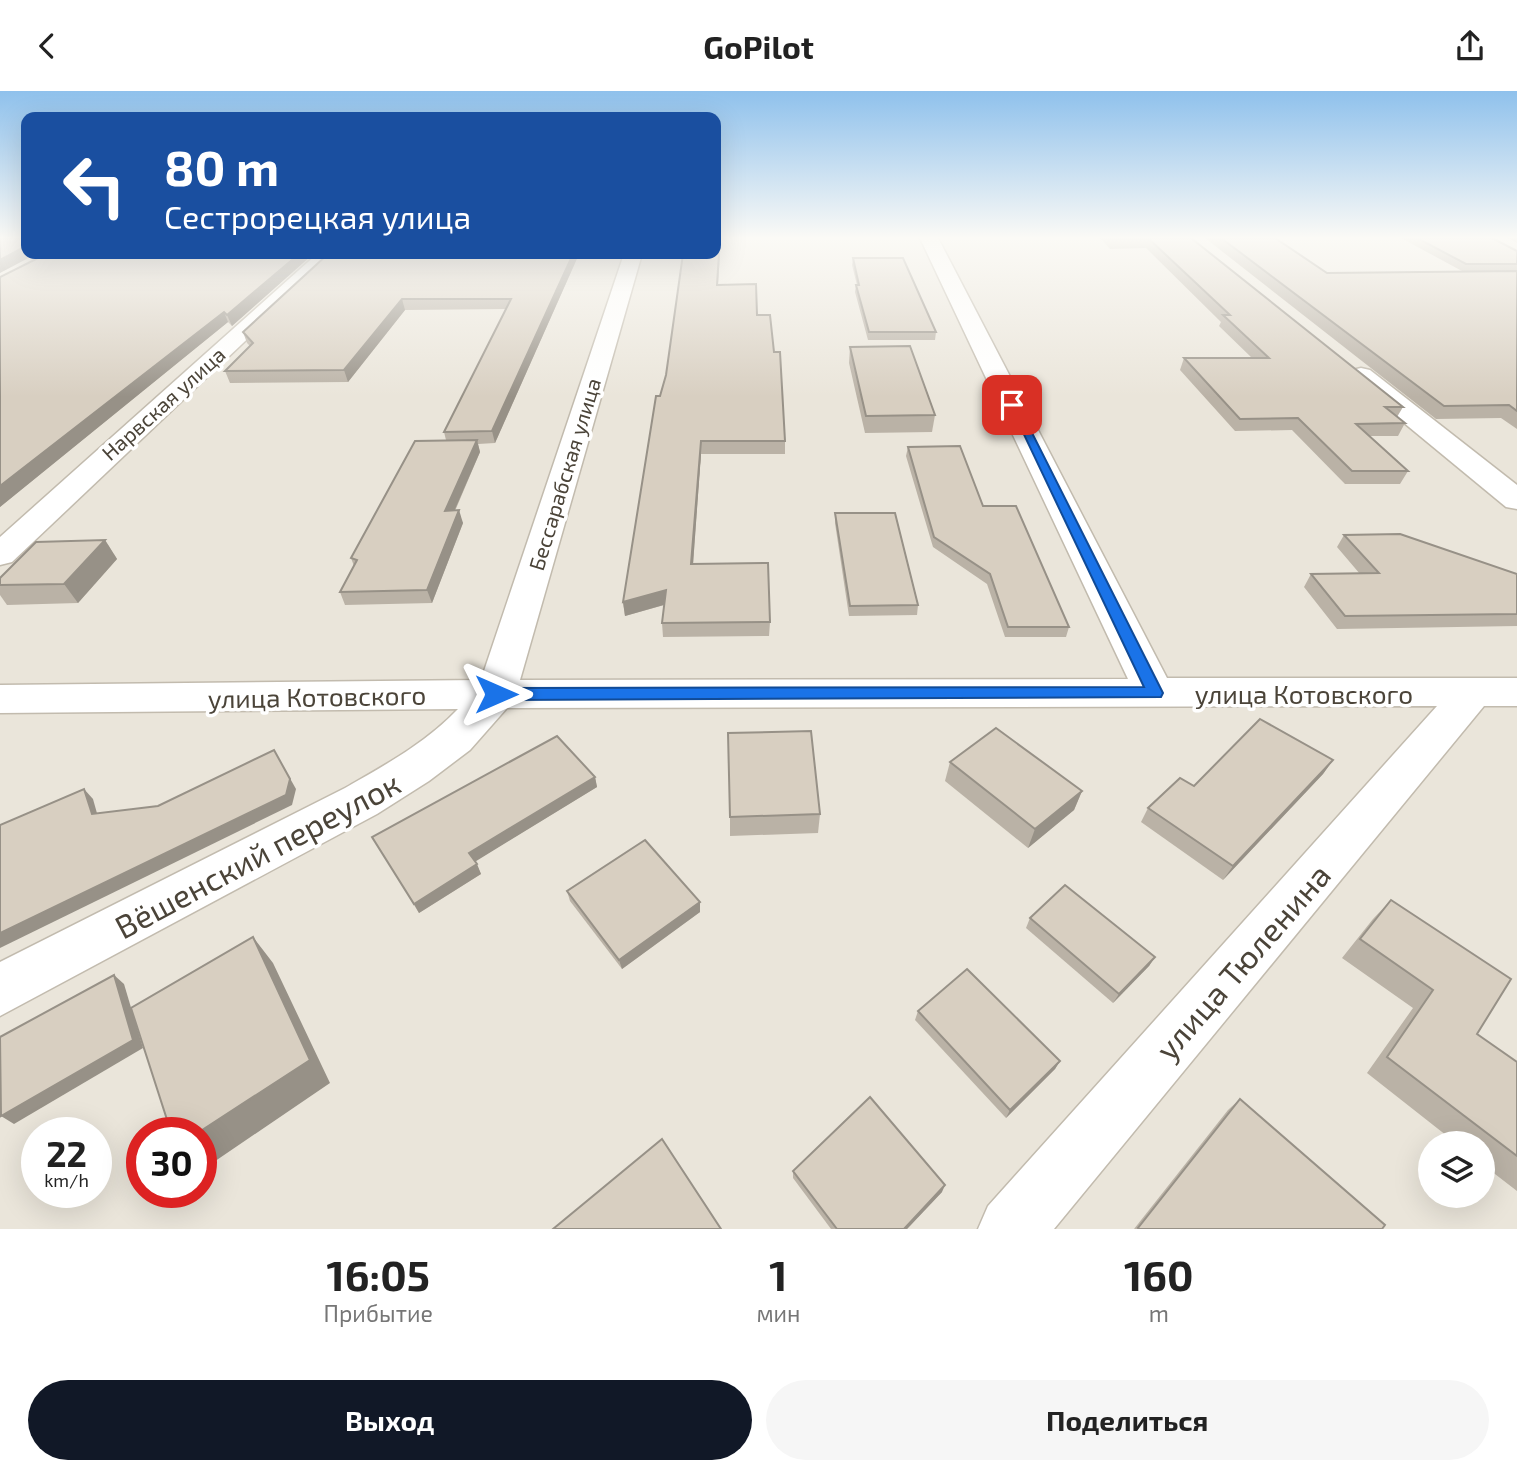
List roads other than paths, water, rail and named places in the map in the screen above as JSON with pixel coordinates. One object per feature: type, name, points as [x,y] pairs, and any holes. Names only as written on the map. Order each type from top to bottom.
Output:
[{"type":"street","name":"Нарвская улица","points":[[0,555],[288,291]]},
{"type":"street","name":"Бессарабская улица","points":[[496,694],[621,291]]},
{"type":"street","points":[[955,291],[1155,693]]},
{"type":"street","points":[[1343,360],[1517,500]]},
{"type":"street","name":"улица Котовского","points":[[0,699],[496,694],[1495,692]]},
{"type":"street","name":"улица Тюленина","points":[[1011,1229],[1495,692]]},
{"type":"street","name":"Вёшенский переулок","points":[[0,990],[404,776],[455,739],[496,694]]}]
